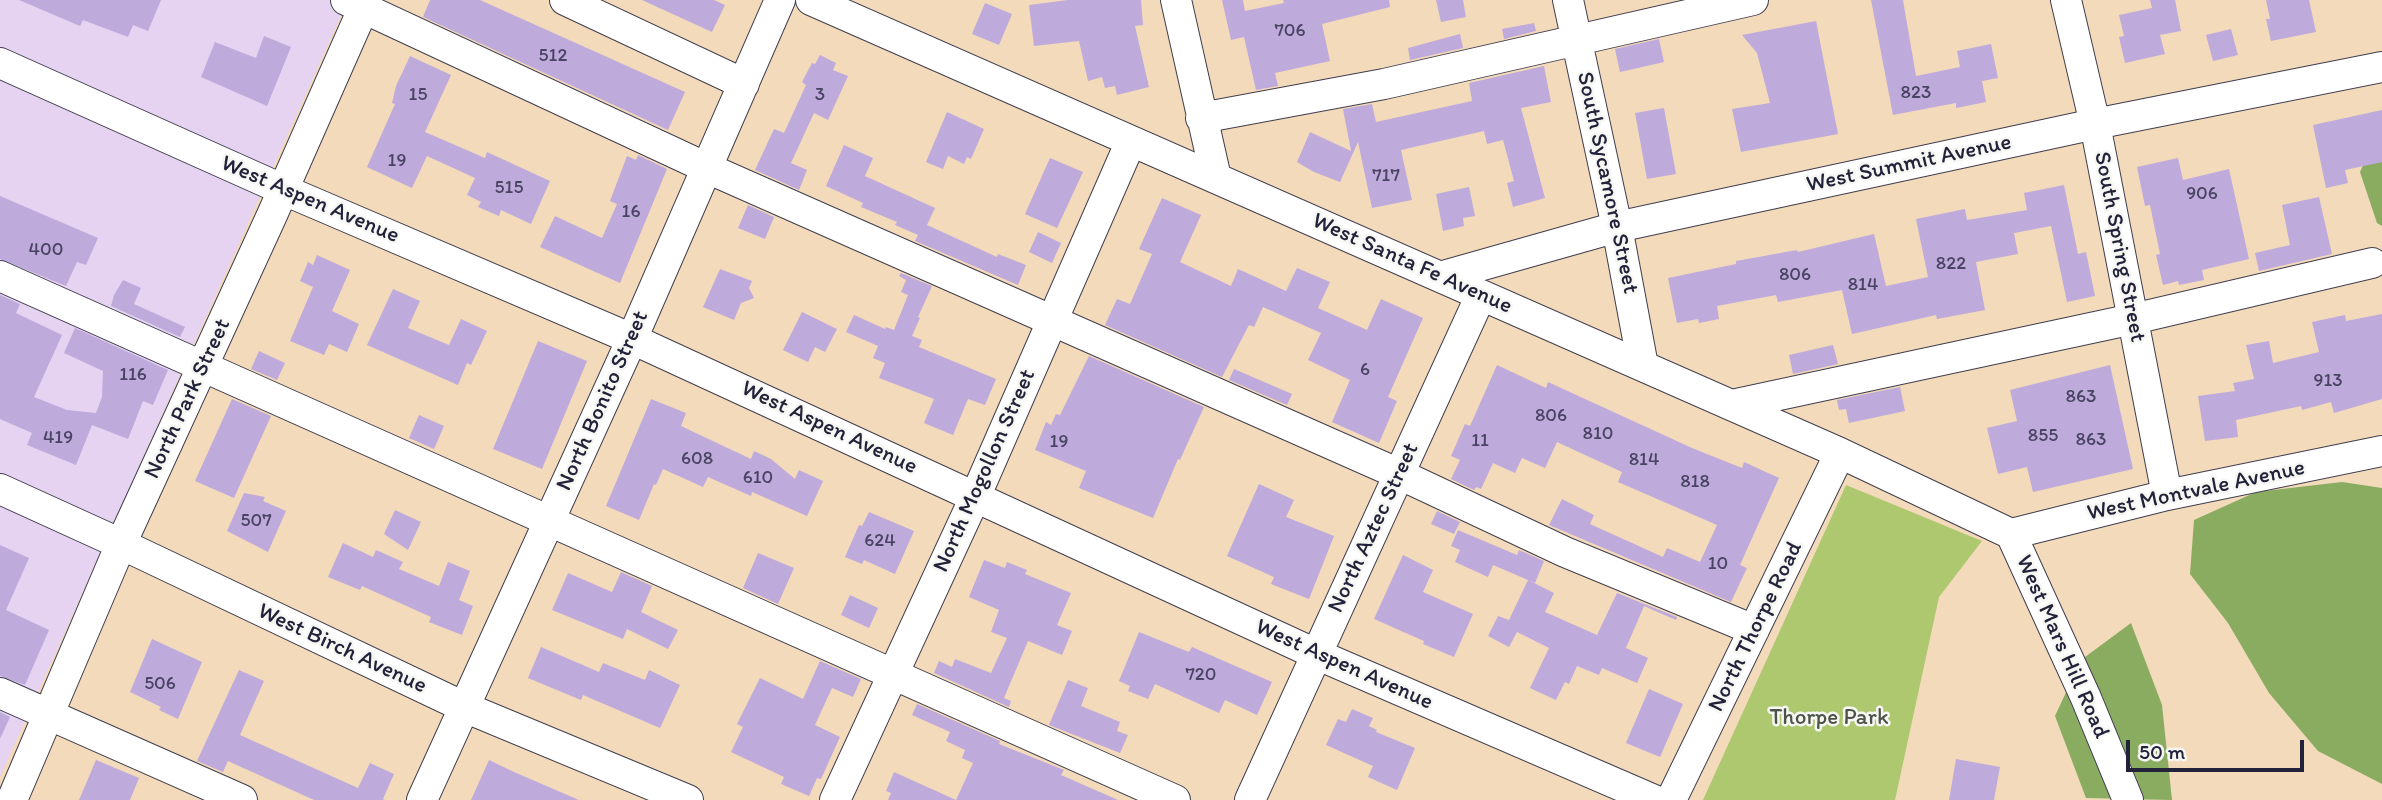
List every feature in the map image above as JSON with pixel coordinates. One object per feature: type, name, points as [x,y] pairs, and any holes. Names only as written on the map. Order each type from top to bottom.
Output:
[{"type":"street","points":[[565,0],[744,84]]},
{"type":"street","name":"North Bonito Street","points":[[422,800],[632,339],[780,0]]},
{"type":"street","points":[[1176,0],[1216,178]]},
{"type":"street","name":"South Sycamore Street","points":[[1568,0],[1617,228],[1643,366]]},
{"type":"street","points":[[1201,118],[1384,84],[1753,0]]},
{"type":"street","name":"South Spring Street","points":[[2066,0],[2095,124],[2167,495]]},
{"type":"street","name":"West Santa Fe Avenue","points":[[829,2],[1131,141],[1840,453],[2011,534]]},
{"type":"street","points":[[359,3],[707,168],[1399,474],[1564,552],[1754,630]]},
{"type":"street","name":"North Park Street","points":[[12,800],[121,544],[284,190],[359,3]]},
{"type":"street","name":"West Aspen Avenue","points":[[0,64],[284,190],[632,339],[976,495],[1316,654],[1654,800]]},
{"type":"street","name":"West Summit Avenue","points":[[1440,277],[1617,228],[2095,124],[2382,67]]},
{"type":"street","name":"North Mogollon Street","points":[[835,800],[976,495],[1131,141]]},
{"type":"street","points":[[1732,405],[2372,263]]},
{"type":"street","points":[[0,276],[1175,800]]},
{"type":"street","name":"North Aztec Street","points":[[1250,800],[1481,295]]},
{"type":"street","name":"West Montvale Avenue","points":[[2011,534],[2167,495],[2382,451]]},
{"type":"street","name":"North Thorpe Road","points":[[1671,800],[1840,453]]},
{"type":"street","name":"West Birch Avenue","points":[[0,489],[464,707],[688,800]]},
{"type":"street","name":"West Mars Hill Road","points":[[2011,534],[2086,698],[2128,800]]},
{"type":"street","points":[[0,692],[242,800]]},
{"type":"shaded area","points":[[0,0],[348,0],[0,777]]},
{"type":"green space","points":[[2382,124],[2382,226],[2377,223],[2360,172]]},
{"type":"green space","points":[[2342,482],[2382,488],[2382,784],[2318,751],[2269,693],[2228,623],[2190,574],[2194,520],[2256,492]]},
{"type":"green space","name":"Thorpe Park","points":[[1846,485],[1982,541],[1939,597],[1895,800],[1703,800]]},
{"type":"green space","points":[[2131,623],[2162,705],[2172,800],[2086,798],[2055,716],[2081,660]]},
{"type":"building","points":[[19,0],[161,0],[148,31],[133,25],[128,37],[83,20],[80,26]]},
{"type":"building","points":[[430,0],[480,0],[685,92],[668,130],[423,17]]},
{"type":"building","points":[[642,0],[714,0],[725,5],[712,32]]},
{"type":"building","points":[[1068,0],[1141,0],[1143,25],[1135,26],[1149,87],[1117,95],[1115,86],[1105,88],[1102,77],[1088,81],[1079,41],[1034,46],[1029,5]]},
{"type":"building","points":[[1222,0],[1243,0],[1245,11],[1284,3],[1283,0],[1389,0],[1390,7],[1322,24],[1330,61],[1275,73],[1278,86],[1256,90],[1244,37],[1231,40]]},
{"type":"building","points":[[1436,0],[1463,0],[1466,17],[1441,22]]},
{"type":"building","points":[[1871,0],[1903,0],[1916,76],[1960,67],[1957,51],[1991,44],[1998,78],[1982,81],[1986,102],[1956,108],[1956,103],[1893,115]]},
{"type":"building","points":[[2150,0],[2175,0],[2181,31],[2160,35],[2165,54],[2125,63],[2119,37],[2124,36],[2119,15],[2152,8]]},
{"type":"building","points":[[2266,0],[2309,0],[2316,32],[2271,41],[2266,19],[2270,19]]},
{"type":"building","points":[[985,3],[1012,14],[999,45],[972,34]]},
{"type":"building","points":[[1816,21],[1838,134],[1741,152],[1732,109],[1770,103],[1757,53],[1742,35]]},
{"type":"building","points":[[1534,23],[1536,31],[1504,39],[1502,29]]},
{"type":"building","points":[[2231,29],[2238,55],[2213,61],[2206,35]]},
{"type":"building","points":[[1460,34],[1463,48],[1410,60],[1408,48]]},
{"type":"building","points":[[264,36],[291,47],[267,106],[201,77],[215,42],[256,58]]},
{"type":"building","points":[[1659,39],[1664,62],[1620,72],[1615,49]]},
{"type":"building","points":[[820,55],[836,63],[833,70],[848,76],[828,120],[814,113],[791,163],[807,170],[799,190],[755,170],[774,129],[784,133],[806,85],[802,82],[812,63],[815,64]]},
{"type":"building","points":[[410,56],[451,75],[425,132],[485,158],[487,152],[550,181],[531,224],[501,210],[499,216],[478,207],[481,202],[467,195],[475,178],[427,156],[412,188],[367,167],[395,104],[392,103],[396,86]]},
{"type":"building","points":[[1544,66],[1551,102],[1521,108],[1545,198],[1513,207],[1507,183],[1514,181],[1503,140],[1487,144],[1484,131],[1401,150],[1412,200],[1372,208],[1358,142],[1340,182],[1297,162],[1310,132],[1351,151],[1343,109],[1372,104],[1376,122],[1472,101],[1469,83]]},
{"type":"building","points":[[1664,108],[1676,174],[1647,179],[1635,113]]},
{"type":"building","points":[[2382,110],[2382,162],[2345,170],[2348,183],[2326,188],[2313,125]]},
{"type":"building","points":[[947,112],[984,129],[971,159],[967,157],[964,164],[948,156],[943,169],[926,162]]},
{"type":"building","points":[[844,145],[873,158],[865,176],[935,208],[927,225],[997,257],[998,254],[1026,265],[1018,285],[915,241],[918,235],[895,225],[897,222],[861,207],[863,203],[826,186]]},
{"type":"building","points":[[638,155],[667,169],[620,283],[540,247],[555,216],[602,238],[617,204],[610,201],[627,156],[636,160]]},
{"type":"building","points":[[1050,158],[1083,172],[1057,228],[1025,214]]},
{"type":"building","points":[[2178,158],[2183,180],[2229,169],[2249,259],[2202,270],[2204,280],[2179,285],[2178,281],[2163,285],[2150,205],[2145,206],[2137,167]]},
{"type":"building","points":[[2064,185],[2078,254],[2086,252],[2095,296],[2067,302],[2051,226],[2014,233],[2018,254],[1976,262],[1985,310],[1937,319],[1936,315],[1852,334],[1842,290],[1778,302],[1776,295],[1717,306],[1719,319],[1677,323],[1668,278],[1736,264],[1736,261],[1797,250],[1798,252],[1874,234],[1886,286],[1928,277],[1916,219],[1965,209],[1967,220],[2027,210],[2024,193]]},
{"type":"building","points":[[1469,187],[1475,216],[1463,218],[1464,226],[1443,231],[1436,194]]},
{"type":"building","points":[[0,196],[98,238],[86,265],[77,262],[66,286],[0,259]]},
{"type":"building","points":[[2319,197],[2332,254],[2259,271],[2255,253],[2290,245],[2282,205]]},
{"type":"building","points":[[1162,198],[1201,215],[1180,262],[1231,286],[1238,269],[1286,291],[1297,268],[1330,282],[1318,308],[1367,330],[1381,299],[1423,318],[1388,397],[1397,401],[1379,443],[1332,422],[1350,380],[1308,360],[1321,333],[1263,307],[1254,327],[1249,325],[1222,377],[1105,325],[1117,299],[1130,304],[1152,254],[1139,249]]},
{"type":"building","points":[[748,205],[774,217],[765,239],[738,228]]},
{"type":"building","points":[[1038,232],[1061,243],[1052,263],[1029,252]]},
{"type":"building","points":[[317,255],[350,270],[332,311],[359,324],[347,352],[329,344],[324,355],[290,341],[313,287],[300,281],[308,262],[313,265]]},
{"type":"building","points":[[720,269],[752,281],[749,288],[754,298],[741,303],[734,320],[703,307]]},
{"type":"building","points":[[901,273],[932,286],[912,336],[922,340],[919,347],[996,379],[985,405],[968,399],[953,435],[924,423],[934,399],[879,378],[885,363],[873,358],[878,346],[846,332],[854,315],[885,329],[894,330],[908,295],[901,292],[906,280],[899,276]]},
{"type":"building","points":[[123,280],[141,288],[134,304],[185,327],[180,337],[111,306]]},
{"type":"building","points":[[393,289],[420,301],[408,328],[449,345],[461,319],[487,331],[471,365],[467,363],[458,385],[367,345]]},
{"type":"building","points":[[0,295],[20,304],[16,313],[62,335],[34,397],[67,410],[96,413],[102,397],[103,371],[64,353],[75,328],[168,370],[153,405],[143,401],[128,439],[92,425],[76,465],[27,445],[32,433],[0,419]]},
{"type":"building","points":[[802,312],[837,329],[825,352],[815,347],[808,362],[783,350]]},
{"type":"building","points":[[2382,314],[2382,399],[2334,413],[2331,402],[2302,410],[2301,406],[2236,420],[2238,437],[2205,441],[2198,396],[2235,391],[2233,383],[2254,379],[2246,345],[2269,341],[2273,363],[2319,352],[2312,322],[2345,315],[2346,321]]},
{"type":"building","points":[[538,341],[587,361],[542,469],[493,449]]},
{"type":"building","points":[[1833,345],[1838,364],[1793,374],[1789,355]]},
{"type":"building","points":[[259,351],[285,363],[277,380],[251,369]]},
{"type":"building","points":[[1089,356],[1204,407],[1153,518],[1079,488],[1086,471],[1035,450],[1046,422],[1051,425],[1056,414],[1060,415]]},
{"type":"building","points":[[1497,365],[1546,388],[1548,382],[1692,448],[1742,468],[1744,462],[1779,478],[1740,565],[1747,568],[1731,602],[1549,525],[1562,499],[1594,515],[1590,524],[1663,557],[1667,548],[1700,562],[1717,525],[1618,482],[1622,472],[1557,442],[1545,468],[1522,458],[1515,473],[1493,463],[1481,489],[1476,487],[1474,490],[1451,479],[1460,460],[1451,456],[1465,424],[1470,426]]},
{"type":"building","points":[[2110,365],[2133,469],[2033,492],[2027,467],[1998,474],[1987,428],[2017,421],[2010,390]]},
{"type":"building","points":[[1234,369],[1292,394],[1287,405],[1229,380]]},
{"type":"building","points":[[1900,387],[1905,411],[1849,423],[1846,409],[1839,410],[1837,400]]},
{"type":"building","points":[[232,399],[271,416],[234,498],[195,481]]},
{"type":"building","points":[[651,399],[686,413],[681,426],[751,459],[754,451],[771,459],[795,479],[799,470],[823,481],[807,516],[752,492],[751,496],[708,477],[703,487],[663,469],[639,520],[606,506]]},
{"type":"building","points":[[419,415],[444,426],[434,449],[409,438]]},
{"type":"building","points":[[1259,484],[1294,500],[1286,517],[1334,536],[1309,599],[1271,584],[1274,577],[1227,556]]},
{"type":"building","points":[[244,493],[265,497],[263,501],[286,511],[268,552],[227,531]]},
{"type":"building","points":[[395,510],[421,522],[408,550],[384,534]]},
{"type":"building","points":[[1437,511],[1460,522],[1454,534],[1431,524]]},
{"type":"building","points":[[869,512],[914,531],[895,574],[864,560],[862,564],[845,557],[859,525],[862,526]]},
{"type":"building","points":[[1458,530],[1517,555],[1519,550],[1544,561],[1535,583],[1493,565],[1488,577],[1455,562],[1460,550],[1451,546]]},
{"type":"building","points":[[343,543],[373,557],[376,550],[403,562],[399,569],[439,586],[448,562],[470,571],[459,600],[473,606],[462,635],[429,622],[431,617],[362,586],[360,590],[328,577]]},
{"type":"building","points":[[0,545],[29,558],[6,610],[49,630],[25,685],[0,676]]},
{"type":"building","points":[[758,553],[794,568],[778,604],[743,588]]},
{"type":"building","points":[[1403,555],[1433,570],[1423,592],[1473,614],[1454,657],[1374,619]]},
{"type":"building","points":[[984,560],[1005,568],[1007,562],[1027,570],[1025,574],[1071,593],[1057,625],[1072,631],[1062,655],[1028,641],[1004,698],[1011,701],[1009,707],[934,673],[939,661],[952,667],[955,659],[991,673],[1007,638],[991,632],[999,610],[969,597]]},
{"type":"building","points":[[621,572],[652,586],[641,612],[678,630],[668,649],[627,629],[623,639],[552,610],[568,573],[612,592]]},
{"type":"building","points":[[1528,580],[1554,593],[1545,612],[1597,635],[1617,593],[1677,617],[1676,620],[1644,606],[1626,648],[1648,658],[1637,683],[1602,668],[1599,675],[1577,666],[1569,684],[1565,682],[1556,700],[1530,688],[1549,648],[1517,632],[1509,647],[1488,636],[1498,616],[1509,620]]},
{"type":"building","points":[[850,595],[878,608],[869,628],[841,615]]},
{"type":"building","points":[[1139,632],[1189,652],[1192,647],[1272,682],[1257,715],[1225,700],[1219,713],[1155,684],[1148,699],[1128,691],[1130,686],[1119,681]]},
{"type":"building","points":[[152,639],[202,662],[178,719],[159,710],[161,707],[130,692]]},
{"type":"building","points":[[541,647],[599,672],[603,663],[645,680],[649,670],[680,685],[660,728],[583,695],[581,700],[528,678]]},
{"type":"building","points":[[820,661],[861,679],[853,697],[832,688],[815,725],[840,737],[821,779],[817,778],[809,796],[781,784],[784,777],[731,752],[743,727],[737,724],[760,678],[803,699]]},
{"type":"building","points":[[239,670],[264,681],[240,735],[358,788],[370,763],[394,774],[383,799],[385,800],[314,800],[228,761],[223,772],[197,761]]},
{"type":"building","points":[[1068,680],[1088,688],[1081,706],[1120,722],[1117,731],[1128,735],[1120,753],[1049,725]]},
{"type":"building","points":[[1649,689],[1683,704],[1660,757],[1626,743]]},
{"type":"building","points":[[917,704],[1000,741],[999,744],[1064,770],[1061,775],[1118,800],[956,800],[973,763],[962,758],[965,750],[946,741],[950,732],[912,715]]},
{"type":"building","points":[[1352,709],[1373,718],[1369,726],[1377,730],[1376,732],[1415,748],[1397,790],[1368,777],[1373,766],[1326,745],[1338,719],[1346,722]]},
{"type":"building","points":[[0,712],[10,717],[0,739]]},
{"type":"building","points":[[1956,759],[2000,767],[1994,800],[1949,800]]},
{"type":"building","points":[[96,760],[139,778],[130,800],[79,800]]},
{"type":"building","points":[[489,760],[514,772],[579,800],[471,800]]},
{"type":"building","points":[[894,772],[956,800],[888,800],[891,793],[886,791]]}]
